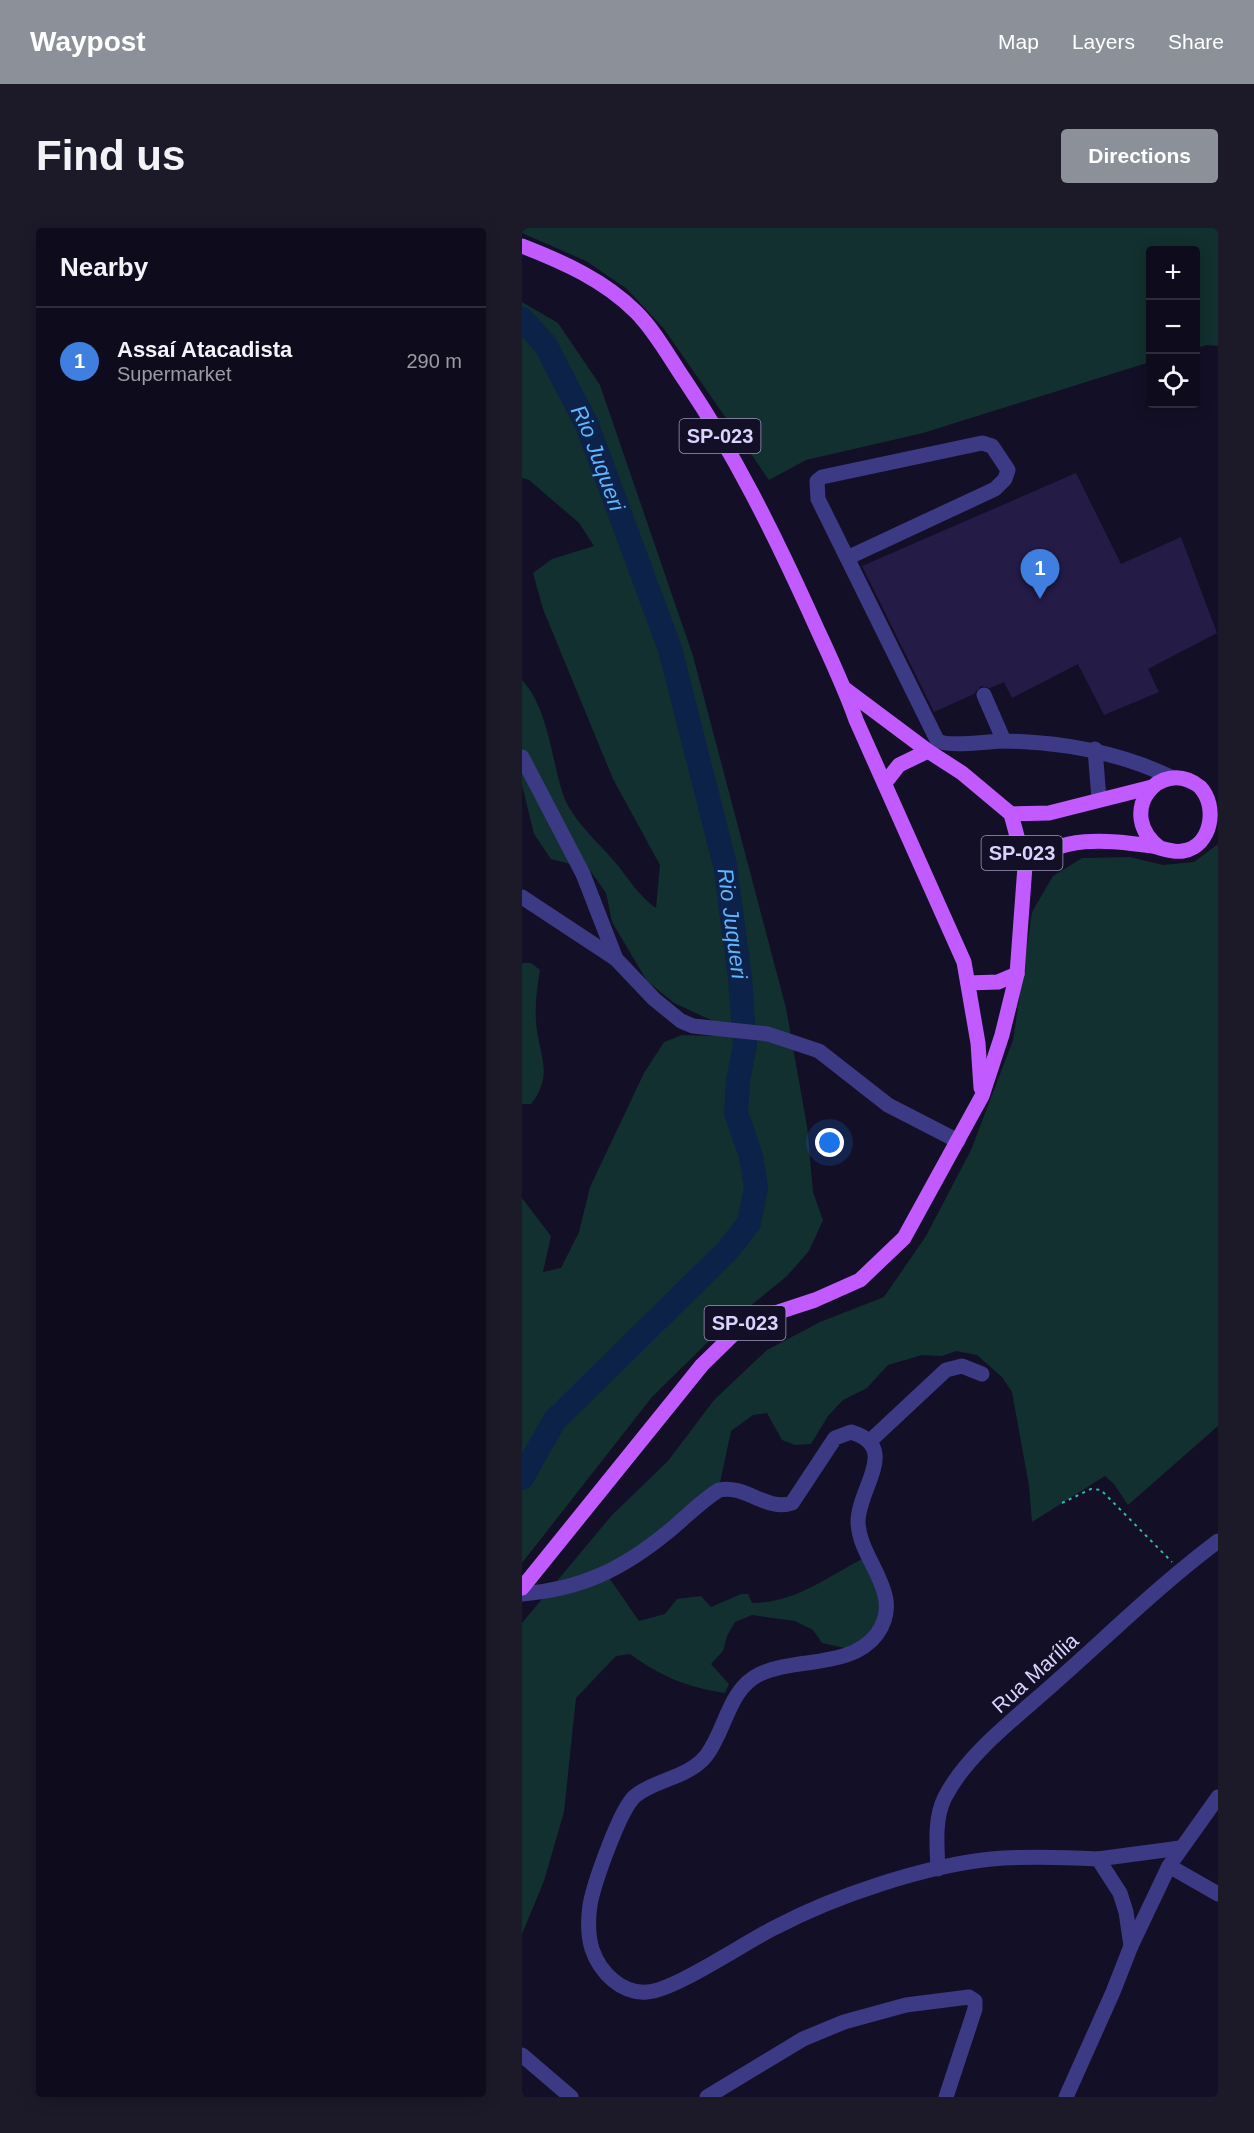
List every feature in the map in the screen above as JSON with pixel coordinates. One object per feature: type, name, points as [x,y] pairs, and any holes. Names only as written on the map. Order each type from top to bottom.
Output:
[{"type":"main road","name":"SP-023","points":[[522,246],[583,272],[611,290],[637,313],[709,417],[766,520],[845,689],[856,720],[963,962],[978,1043],[982,1096]]},
{"type":"main road","name":"SP-023","points":[[522,1587],[702,1365],[722,1344],[745,1323],[815,1300],[860,1280],[904,1238],[982,1096],[1002,1035],[1017,974],[1025,866],[1011,814],[962,773],[928,752],[845,689]]},
{"type":"main road","points":[[885,783],[899,765],[928,752]]},
{"type":"main road","points":[[1011,814],[1049,813],[1152,787],[1173,778],[1195,783],[1204,790],[1216,809],[1206,837],[1196,846],[1172,851],[1078,841],[1055,847],[1038,855],[1025,866]]},
{"type":"main road","points":[[1152,787],[1140,807],[1140,819],[1150,841],[1160,848]]},
{"type":"main road","points":[[968,983],[998,982],[1017,974]]},
{"type":"street","points":[[847,558],[995,489],[1005,479],[1008,470],[992,446],[982,443],[817,481],[818,500],[937,740],[949,746],[969,741],[1004,741],[1095,749],[1144,764],[1173,778]]},
{"type":"street","points":[[984,695],[1004,741]]},
{"type":"street","points":[[1095,749],[1100,800]]},
{"type":"street","points":[[522,757],[583,874],[616,959]]},
{"type":"street","points":[[522,897],[616,959],[654,999],[681,1021],[693,1026],[768,1034],[819,1051],[888,1105],[958,1141]]},
{"type":"street","points":[[870,1440],[946,1370],[962,1366],[982,1374]]},
{"type":"street","points":[[522,1594],[556,1592],[598,1578],[640,1553],[719,1490],[740,1491],[783,1506],[792,1503],[835,1438],[851,1431],[870,1440],[874,1448],[876,1461],[858,1523],[861,1538],[885,1591],[887,1604],[883,1623],[865,1646],[849,1654],[759,1674],[746,1684],[734,1700],[716,1741],[704,1758],[690,1769],[642,1791],[632,1798],[622,1814],[590,1905],[591,1943],[596,1960],[613,1981],[636,1992],[660,1990],[815,1908],[938,1869],[990,1859],[1058,1857],[1098,1859],[1180,1848]]},
{"type":"street","name":"Rua Marília","points":[[938,1869],[939,1814],[953,1782],[1005,1728],[1180,1570],[1218,1541]]},
{"type":"street","points":[[1066,2097],[1131,1946],[1169,1866],[1218,1797]]},
{"type":"street","points":[[1098,1859],[1120,1893],[1126,1912],[1131,1946]]},
{"type":"street","points":[[1169,1866],[1218,1893]]},
{"type":"street","points":[[707,2097],[803,2039],[844,2022],[906,2005],[969,1996],[975,2001],[975,2009],[946,2097]]},
{"type":"street","points":[[522,2055],[571,2097]]},
{"type":"path","points":[[1062,1503],[1091,1490],[1101,1490],[1180,1570]]},
{"type":"green space","points":[[522,228],[1218,228],[1218,346],[1200,347],[1200,246],[1146,246],[1146,363],[923,433],[806,460],[769,480],[664,329],[627,289],[586,261],[522,233]]},
{"type":"green space","points":[[522,302],[558,323],[600,385],[693,656],[786,1008],[807,1126],[813,1192],[823,1220],[809,1251],[787,1276],[715,1335],[652,1397],[522,1563],[522,1198],[551,1236],[543,1272],[561,1268],[579,1232],[590,1187],[644,1073],[664,1042],[682,1035],[715,1036],[711,1020],[674,1003],[647,981],[612,922],[606,893],[589,869],[551,859],[534,834],[522,785],[522,680],[538,704],[548,733],[562,791],[571,810],[638,892],[656,908],[660,865],[613,779],[543,609],[533,573],[552,559],[594,546],[579,523],[529,480],[522,478]]},
{"type":"green space","points":[[1218,844],[1218,1426],[1128,1505],[1114,1484],[1105,1476],[1032,1522],[1029,1486],[1012,1392],[1002,1377],[977,1355],[956,1351],[942,1356],[922,1355],[888,1365],[867,1388],[843,1400],[828,1416],[811,1444],[795,1445],[782,1440],[767,1413],[753,1415],[731,1431],[720,1483],[664,1531],[603,1569],[639,1621],[665,1614],[677,1599],[701,1596],[711,1607],[741,1594],[748,1594],[752,1603],[782,1599],[810,1588],[864,1558],[885,1603],[874,1633],[849,1649],[822,1643],[813,1630],[795,1621],[752,1615],[735,1622],[727,1636],[723,1651],[711,1664],[729,1684],[725,1693],[698,1688],[675,1680],[630,1654],[616,1656],[576,1698],[564,1812],[544,1881],[522,1934],[522,1623],[612,1515],[668,1461],[714,1400],[767,1350],[820,1322],[884,1297],[926,1236],[971,1150],[1013,1040],[1032,912],[1053,876],[1082,858],[1130,857],[1163,865],[1194,862]]},
{"type":"green space","points":[[522,963],[531,963],[540,970],[536,1014],[544,1073],[538,1093],[531,1104],[522,1104]]},
{"type":"building","points":[[1076,473],[1121,564],[1181,537],[1217,633],[1148,669],[1159,692],[1104,715],[1078,664],[1012,698],[1004,682],[990,688],[981,686],[974,694],[934,712],[862,566]]},
{"type":"waterway","name":"Rio Juqueri","points":[[522,319],[545,344],[587,425],[670,649],[725,865],[740,978],[745,1045],[738,1081],[736,1113],[751,1156],[756,1187],[749,1223],[727,1251],[554,1421],[522,1478]]},
{"type":"place","name":"Assaí Atacadista","points":[[1040,599]]}]
